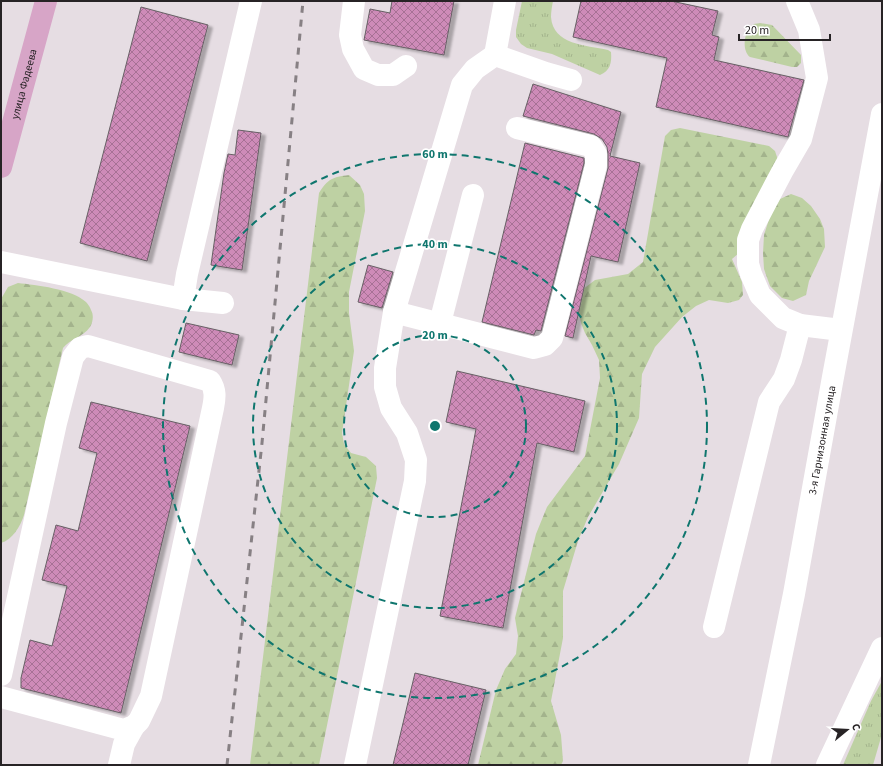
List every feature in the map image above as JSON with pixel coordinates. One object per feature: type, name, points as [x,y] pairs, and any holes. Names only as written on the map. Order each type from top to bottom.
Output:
[{"type":"main road","name":"улица Фадеева","points":[[1,167],[46,1]]},
{"type":"street","points":[[184,299],[187,274],[251,1]]},
{"type":"street","points":[[354,1],[350,35],[353,50],[364,69],[378,75],[393,75],[406,66]]},
{"type":"street","points":[[356,765],[415,481],[416,460],[407,433],[391,408],[385,387],[385,368],[394,312],[462,85],[475,69],[495,55],[505,1]]},
{"type":"street","points":[[797,1],[809,30],[817,78],[801,139],[752,229],[748,240],[748,264],[760,295],[783,318],[800,325],[841,330]]},
{"type":"street","points":[[495,55],[571,80]]},
{"type":"street","name":"3-я Гарнизонная улица","points":[[759,765],[794,594],[841,330],[882,114]]},
{"type":"street","points":[[394,312],[534,348],[545,345],[552,338],[596,165],[596,154],[591,146],[517,128]]},
{"type":"street","points":[[440,323],[473,194]]},
{"type":"street","points":[[1,262],[184,299],[223,303]]},
{"type":"street","points":[[714,627],[768,402],[784,379],[791,360],[800,325]]},
{"type":"street","points":[[1,675],[56,422],[73,357],[80,348],[88,346],[210,381],[214,387],[214,403],[151,696],[139,721],[134,726],[124,744],[119,765]]},
{"type":"street","points":[[827,765],[882,648]]},
{"type":"street","points":[[1,697],[124,730],[134,726]]},
{"type":"green space","points":[[522,1],[553,1],[551,17],[553,26],[558,33],[572,42],[611,52],[611,63],[608,69],[600,75],[552,54],[527,48],[521,44],[516,37],[516,30]]},
{"type":"green space","points":[[760,23],[772,25],[801,55],[801,63],[797,67],[750,57],[747,54],[745,50],[746,35],[754,24]]},
{"type":"green space","points":[[680,128],[769,146],[775,151],[778,160],[739,253],[732,259],[742,282],[743,295],[739,300],[728,303],[709,300],[696,306],[682,317],[655,347],[642,374],[639,418],[619,464],[588,517],[578,541],[563,591],[563,638],[551,701],[561,735],[563,761],[561,765],[478,765],[496,690],[505,669],[516,654],[518,636],[515,618],[536,534],[547,507],[585,456],[600,378],[599,360],[581,323],[578,308],[582,290],[595,280],[628,274],[643,262],[665,136],[671,130]]},
{"type":"green space","points":[[349,175],[360,185],[364,194],[365,211],[349,292],[349,313],[354,351],[342,433],[344,444],[351,453],[366,457],[376,466],[377,478],[319,765],[250,765],[319,193],[328,182],[334,178]]},
{"type":"green space","points":[[791,194],[802,198],[811,206],[820,219],[824,229],[825,247],[809,281],[806,295],[793,301],[782,298],[770,286],[764,269],[763,253],[764,235],[770,216],[780,199]]},
{"type":"green space","points":[[18,283],[54,288],[72,294],[87,303],[93,314],[93,318],[90,327],[87,330],[63,348],[24,515],[16,532],[9,539],[1,543],[1,299],[8,287]]},
{"type":"green space","points":[[882,681],[882,734],[873,765],[843,765],[871,701]]},
{"type":"building","points":[[392,1],[454,1],[444,55],[364,40],[370,9],[390,13]]},
{"type":"building","points":[[581,1],[671,1],[718,11],[712,35],[719,37],[714,60],[804,80],[788,137],[656,107],[667,58],[573,37]]},
{"type":"building","points":[[141,7],[208,25],[147,261],[80,243]]},
{"type":"building","points":[[533,84],[621,112],[610,156],[640,163],[618,262],[591,256],[573,338],[565,336],[608,168],[607,147],[602,139],[594,134],[523,116]]},
{"type":"building","points":[[238,130],[261,133],[242,270],[211,265],[224,173],[228,154],[235,155]]},
{"type":"building","points":[[525,143],[584,158],[584,163],[541,331],[536,330],[534,335],[482,322]]},
{"type":"building","points":[[368,265],[393,272],[382,308],[358,302]]},
{"type":"building","points":[[186,323],[239,335],[232,365],[179,352]]},
{"type":"building","points":[[457,371],[585,401],[574,452],[537,443],[503,628],[440,616],[476,429],[446,422]]},
{"type":"building","points":[[91,402],[190,426],[121,713],[21,688],[21,678],[30,640],[52,646],[67,586],[42,580],[56,525],[78,531],[97,453],[79,448]]},
{"type":"building","points":[[415,673],[486,690],[468,765],[393,765]]},
{"type":"railway","points":[[227,765],[262,443],[303,1]]}]
